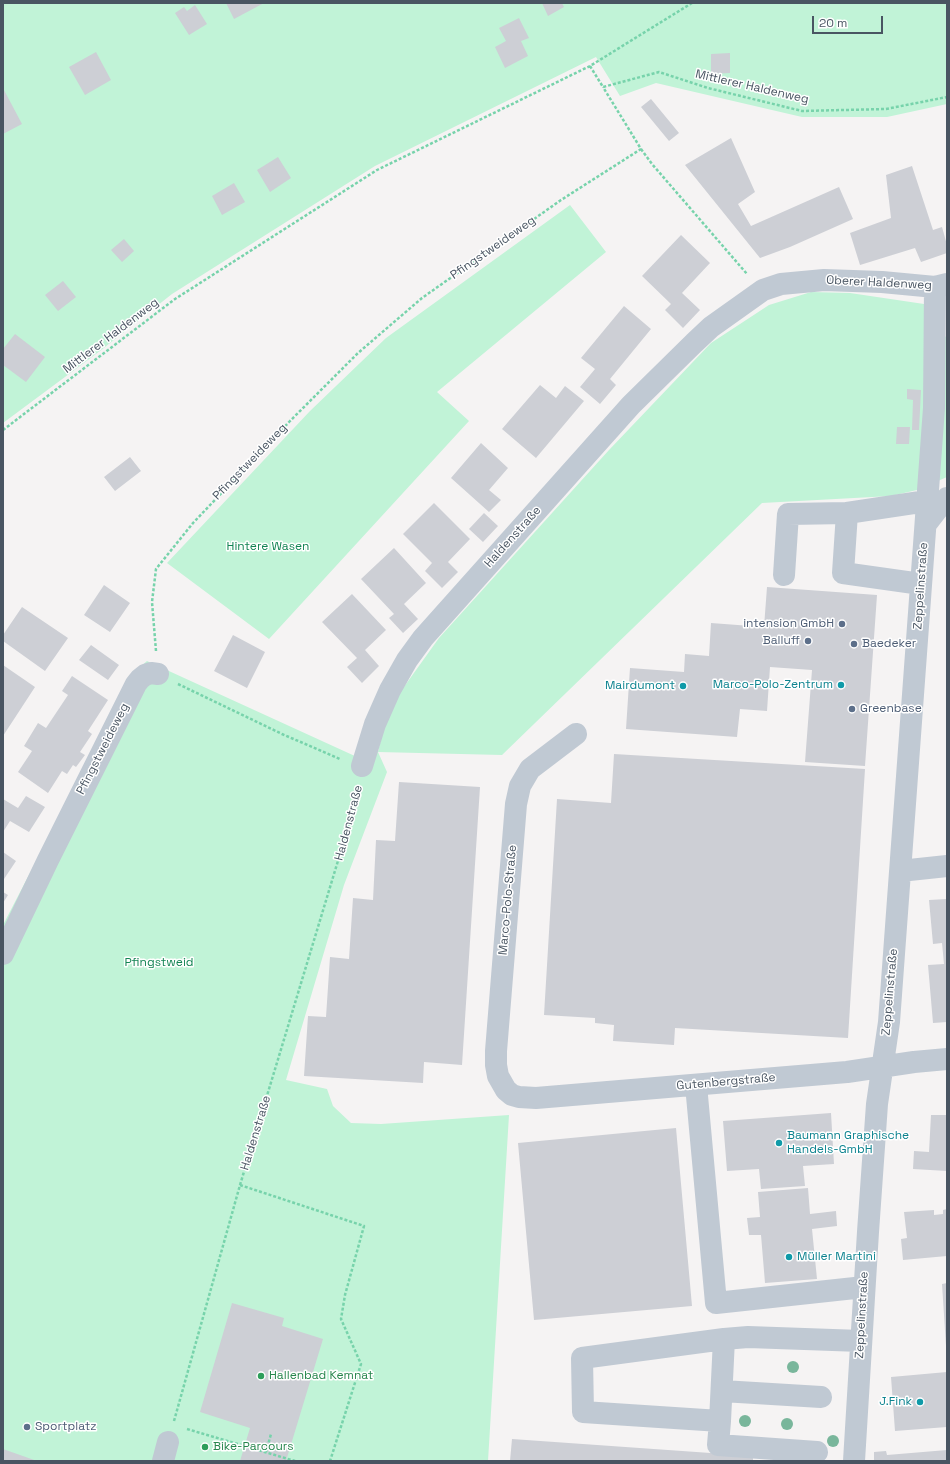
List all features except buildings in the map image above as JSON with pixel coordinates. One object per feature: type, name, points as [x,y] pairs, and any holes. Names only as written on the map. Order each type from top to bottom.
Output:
[{"type":"street","name":"Oberer Haldenweg","points":[[763,290],[781,284],[824,280],[941,285]]},
{"type":"street","points":[[784,575],[788,514],[847,513],[937,500],[934,408],[941,285]]},
{"type":"street","name":"Haldenstraße","points":[[362,766],[375,724],[390,690],[407,660],[423,638],[637,400],[711,327],[763,290]]},
{"type":"street","name":"Zeppelinstraße","points":[[854,1461],[864,1286],[877,1104],[889,1022],[926,524],[943,502],[937,500]]},
{"type":"street","points":[[847,513],[843,573],[921,584]]},
{"type":"street","name":"Pfingstweideweg","points":[[3,954],[136,684],[145,675],[151,673],[158,674]]},
{"type":"street","name":"Marco-Polo-Straße","points":[[506,1090],[498,1076],[496,1051],[516,804],[520,786],[530,769],[576,734]]},
{"type":"street","points":[[900,871],[947,866]]},
{"type":"street","name":"Gutenbergstraße","points":[[506,1090],[519,1097],[536,1098],[847,1072],[883,1066],[947,1059]]},
{"type":"street","points":[[696,1085],[716,1304],[864,1286]]},
{"type":"street","points":[[720,1421],[583,1412],[582,1358],[748,1337],[861,1341]]},
{"type":"street","points":[[724,1339],[718,1445],[817,1452]]},
{"type":"street","points":[[722,1391],[821,1397]]},
{"type":"path","name":"Mittlerer Haldenweg","points":[[3,430],[175,299],[377,170],[590,66],[692,3]]},
{"type":"path","points":[[590,66],[641,149],[652,164],[763,290]]},
{"type":"path","name":"Mittlerer Haldenweg","points":[[603,87],[660,72],[708,88],[802,111],[886,109],[947,97]]},
{"type":"path","name":"Pfingstweideweg","points":[[158,674],[152,602],[156,569],[192,522],[358,353],[422,298],[561,200],[641,149]]},
{"type":"path","points":[[158,674],[282,734],[362,766]]},
{"type":"path","name":"Haldenstraße","points":[[168,1443],[240,1185],[359,794],[362,766]]},
{"type":"path","points":[[240,1185],[364,1226],[345,1295],[341,1319],[361,1364],[330,1461]]},
{"type":"path","points":[[266,1452],[272,1434]]},
{"type":"path","points":[[168,1443],[266,1452],[295,1461]]},
{"type":"green space","points":[[3,3],[947,3],[947,104],[887,117],[802,117],[656,83],[620,96],[596,57],[375,166],[172,294],[100,351],[3,423]]},
{"type":"green space","name":"Hintere Wasen","points":[[570,205],[606,252],[437,392],[469,421],[269,639],[167,563],[310,411],[386,338]]},
{"type":"green space","points":[[811,292],[850,293],[924,304],[925,332],[947,337],[947,477],[917,490],[891,496],[762,503],[502,755],[378,752],[384,726],[401,691],[439,638],[609,450],[711,343],[769,305]]},
{"type":"green space","name":"Pfingstweid","points":[[147,661],[357,757],[378,752],[387,772],[344,885],[286,1080],[327,1089],[333,1106],[351,1123],[381,1124],[509,1115],[488,1461],[3,1461],[3,925],[134,672]]},
{"type":"place","name":"intension GmbH","points":[[842,624]]},
{"type":"place","name":"Balluff","points":[[808,641]]},
{"type":"place","name":"Baedeker","points":[[854,644]]},
{"type":"place","name":"Marco-Polo-Zentrum","points":[[841,685]]},
{"type":"place","name":"Mairdumont","points":[[683,686]]},
{"type":"place","name":"Greenbase","points":[[852,709]]},
{"type":"place","name":"Baumann Graphische Handels-GmbH","points":[[779,1143]]},
{"type":"place","name":"Müller Martini","points":[[789,1257]]},
{"type":"place","name":"Hallenbad Kemnat","points":[[261,1376]]},
{"type":"place","name":"J.Fink","points":[[920,1402]]},
{"type":"place","name":"Sportplatz","points":[[27,1427]]},
{"type":"place","name":"Bike-Parcours","points":[[205,1447]]}]
